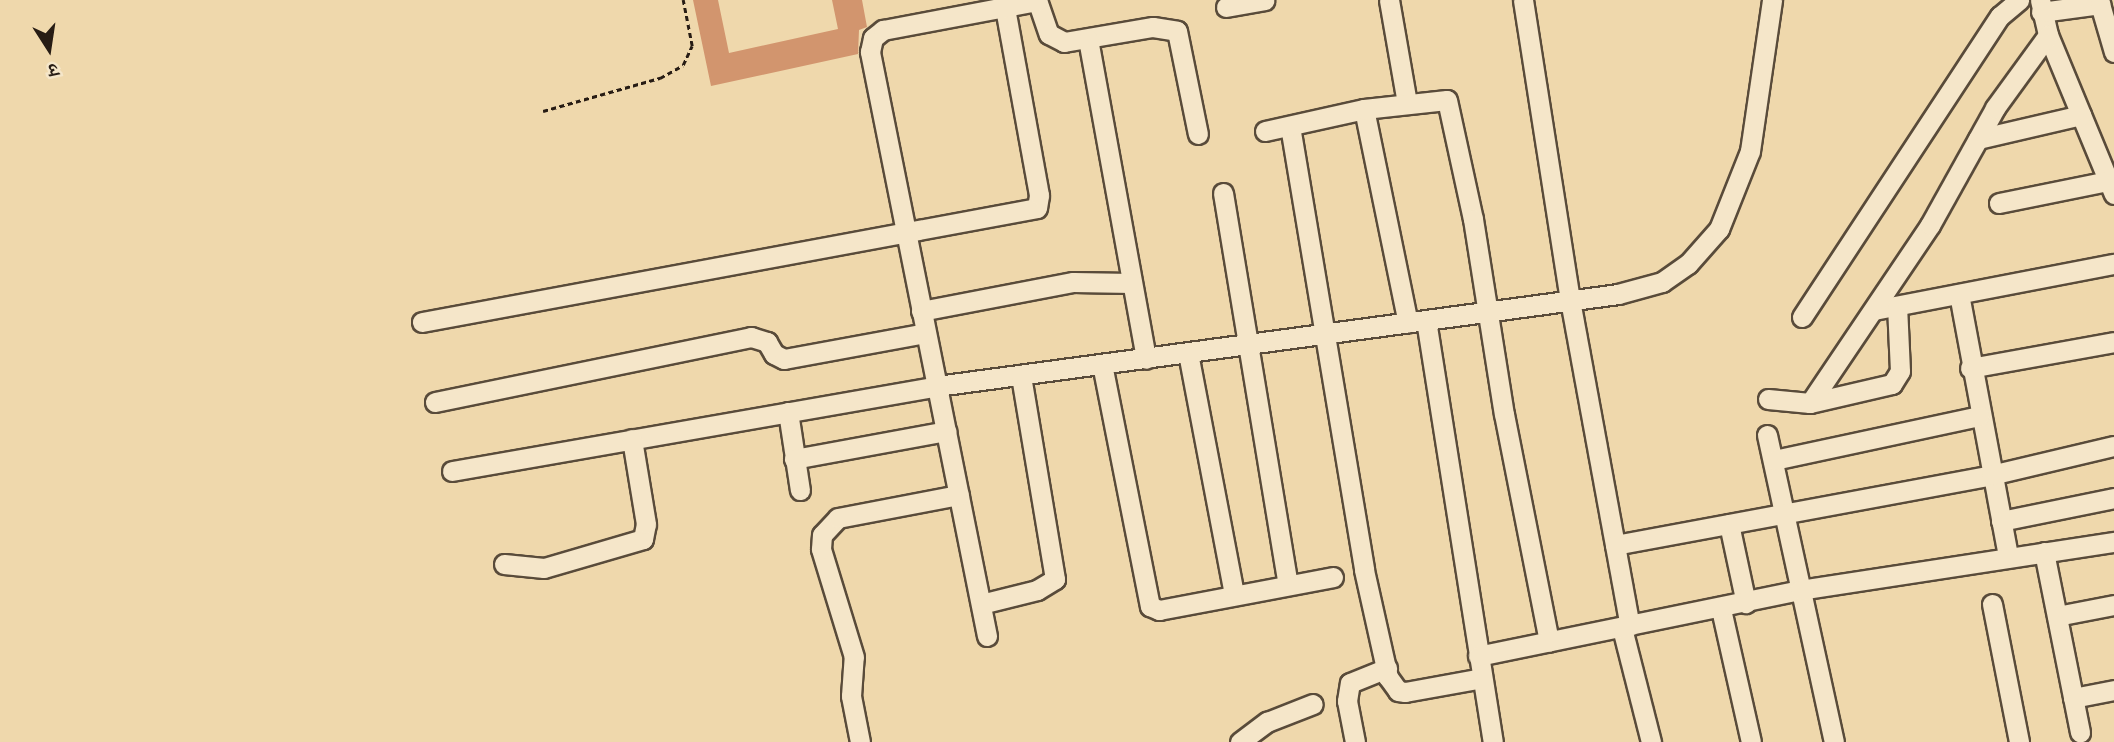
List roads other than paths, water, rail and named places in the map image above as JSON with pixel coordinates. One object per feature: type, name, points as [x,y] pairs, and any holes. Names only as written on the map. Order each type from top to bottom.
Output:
[{"type":"street","points":[[988,636],[870,52],[873,38],[883,30],[1037,0],[1053,39],[1088,38],[1153,27],[1177,31],[1198,134]]},
{"type":"street","points":[[1226,7],[1264,0]]},
{"type":"street","points":[[1389,0],[1408,103]]},
{"type":"street","points":[[1523,0],[1570,300],[1615,545],[1626,627],[1651,742]]},
{"type":"street","points":[[452,471],[937,386],[1570,300],[1662,282],[1688,264],[1719,229],[1750,151],[1772,0]]},
{"type":"street","points":[[1802,317],[2000,16],[2019,0]]},
{"type":"street","points":[[1999,203],[2111,188],[2048,35],[2040,6],[2100,4],[2114,52]]},
{"type":"street","points":[[422,322],[1024,213],[1040,203],[1005,7]]},
{"type":"street","points":[[1810,403],[1930,225],[1978,139],[2048,35]]},
{"type":"street","points":[[1088,38],[1146,359]]},
{"type":"street","points":[[1265,131],[1364,109],[1442,97],[1450,106],[1549,642]]},
{"type":"street","points":[[1364,109],[1417,321],[1493,742]]},
{"type":"street","points":[[1978,139],[2081,115]]},
{"type":"street","points":[[1290,125],[1364,570],[1393,687],[1405,692],[1482,678]]},
{"type":"street","points":[[1223,193],[1289,585]]},
{"type":"street","points":[[1874,310],[2114,264]]},
{"type":"street","points":[[922,311],[1073,282],[1132,283]]},
{"type":"street","points":[[1959,294],[1970,368],[2008,557]]},
{"type":"street","points":[[1768,399],[1810,403],[1874,392],[1898,379],[1897,306]]},
{"type":"street","points":[[435,402],[751,337],[767,342],[774,354],[784,359],[926,332]]},
{"type":"street","points":[[1970,368],[2114,342]]},
{"type":"street","points":[[1188,353],[1234,595]]},
{"type":"street","points":[[1102,364],[1150,606],[1159,610],[1333,577]]},
{"type":"street","points":[[981,604],[1037,590],[1055,579],[1021,375]]},
{"type":"street","points":[[788,412],[800,490]]},
{"type":"street","points":[[1774,460],[1979,416]]},
{"type":"street","points":[[794,459],[946,431]]},
{"type":"street","points":[[1767,435],[1834,742]]},
{"type":"street","points":[[504,564],[544,568],[643,539],[646,524],[632,439]]},
{"type":"street","points":[[1615,545],[1991,475],[2114,446]]},
{"type":"street","points":[[860,742],[851,696],[854,657],[821,549],[822,535],[838,518],[959,495]]},
{"type":"street","points":[[2001,521],[2114,498]]},
{"type":"street","points":[[1729,524],[1746,603]]},
{"type":"street","points":[[1478,656],[1800,590],[2114,542]]},
{"type":"street","points":[[2044,552],[2080,732]]},
{"type":"street","points":[[1992,604],[2019,742]]},
{"type":"street","points":[[2057,616],[2114,605]]},
{"type":"street","points":[[1721,608],[1751,742]]},
{"type":"street","points":[[1356,742],[1347,701],[1350,683],[1387,668]]},
{"type":"street","points":[[2073,698],[2114,690]]},
{"type":"street","points":[[1240,742],[1267,722],[1312,704]]}]
